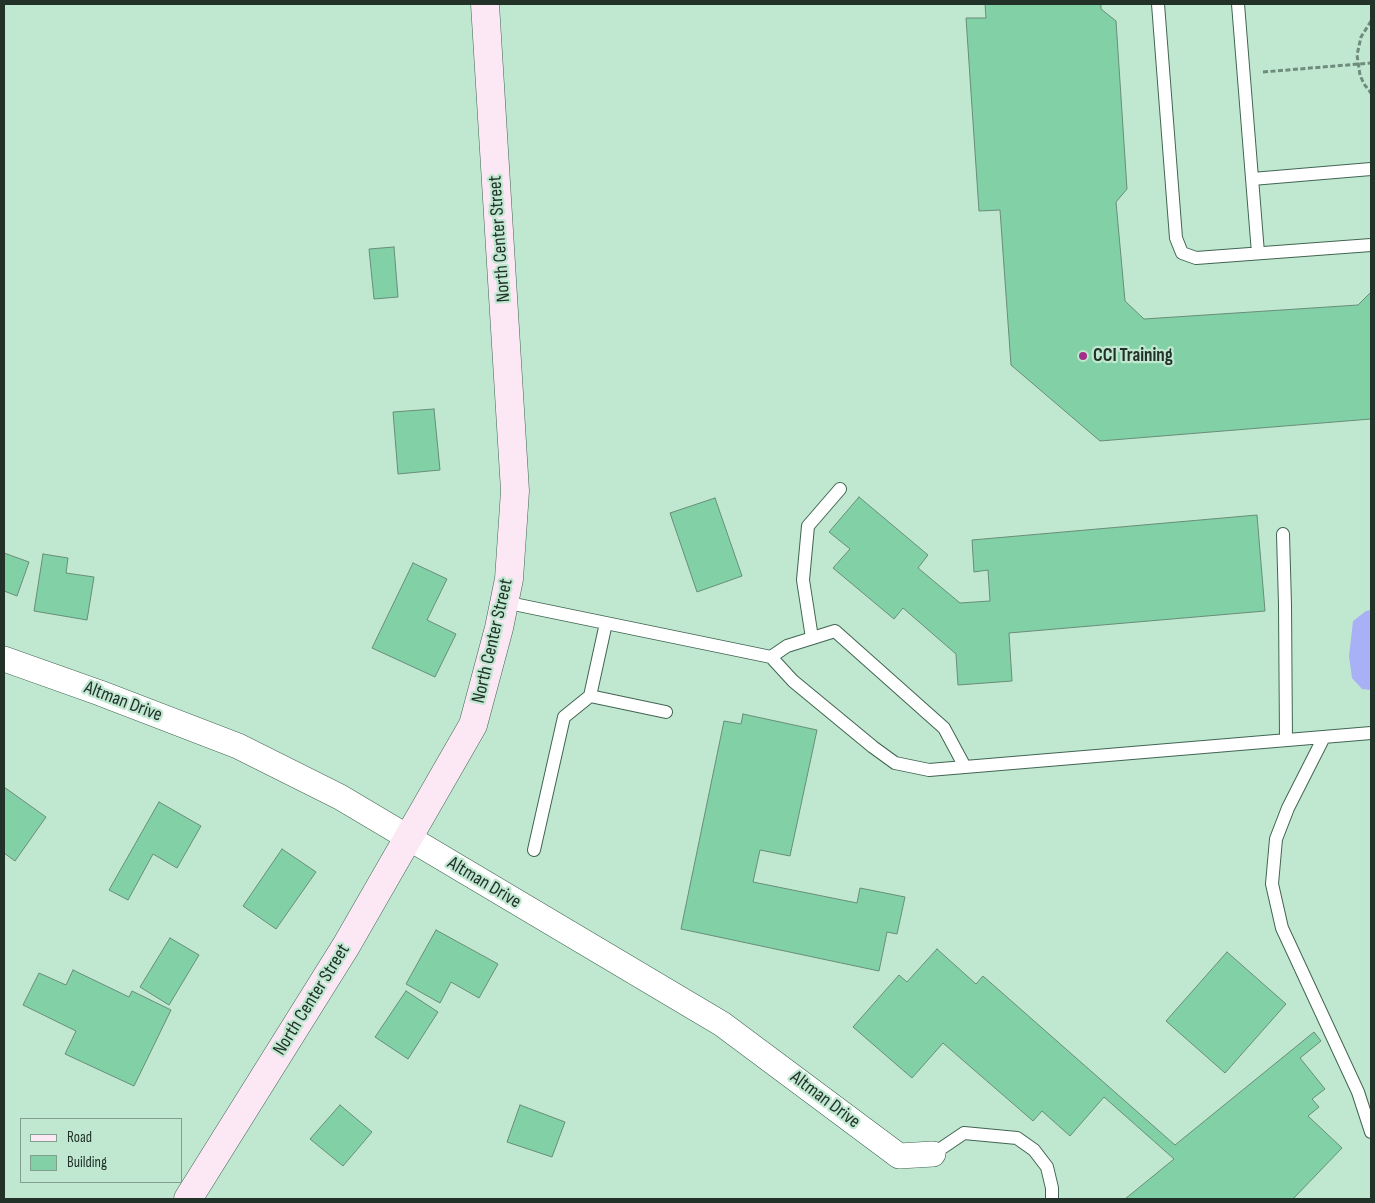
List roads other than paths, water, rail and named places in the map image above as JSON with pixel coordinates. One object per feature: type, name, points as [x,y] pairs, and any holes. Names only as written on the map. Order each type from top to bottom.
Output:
[{"type":"main road","name":"North Center Street","points":[[188,1199],[346,946],[473,725],[499,628],[509,579],[515,492],[485,4]]},
{"type":"street","name":"Altman Drive","points":[[4,659],[100,693],[238,746],[340,797],[722,1024],[899,1156],[933,1154]]},
{"type":"lane","points":[[1158,4],[1176,238],[1182,254],[1196,258],[1371,245]]},
{"type":"lane","points":[[1238,4],[1258,253]]},
{"type":"lane","points":[[1252,179],[1371,169]]},
{"type":"lane","points":[[812,638],[803,580],[808,526],[840,489]]},
{"type":"lane","points":[[1283,534],[1286,740]]},
{"type":"lane","points":[[504,602],[771,657],[793,680],[895,763],[929,770],[1371,733]]},
{"type":"lane","points":[[534,850],[564,717],[590,696],[606,623]]},
{"type":"lane","points":[[771,657],[787,646],[835,631],[944,728],[964,767]]},
{"type":"lane","points":[[590,696],[666,712]]},
{"type":"lane","points":[[1324,736],[1288,808],[1276,839],[1272,884],[1282,928],[1358,1092],[1371,1132]]},
{"type":"lane","points":[[933,1154],[964,1132],[1017,1138],[1034,1150],[1047,1167],[1052,1188],[1052,1199]]},
{"type":"water","points":[[1371,610],[1371,690],[1362,689],[1352,678],[1349,656],[1353,621],[1366,611]]},
{"type":"place","name":"CCI Training","points":[[1083,356]]}]
